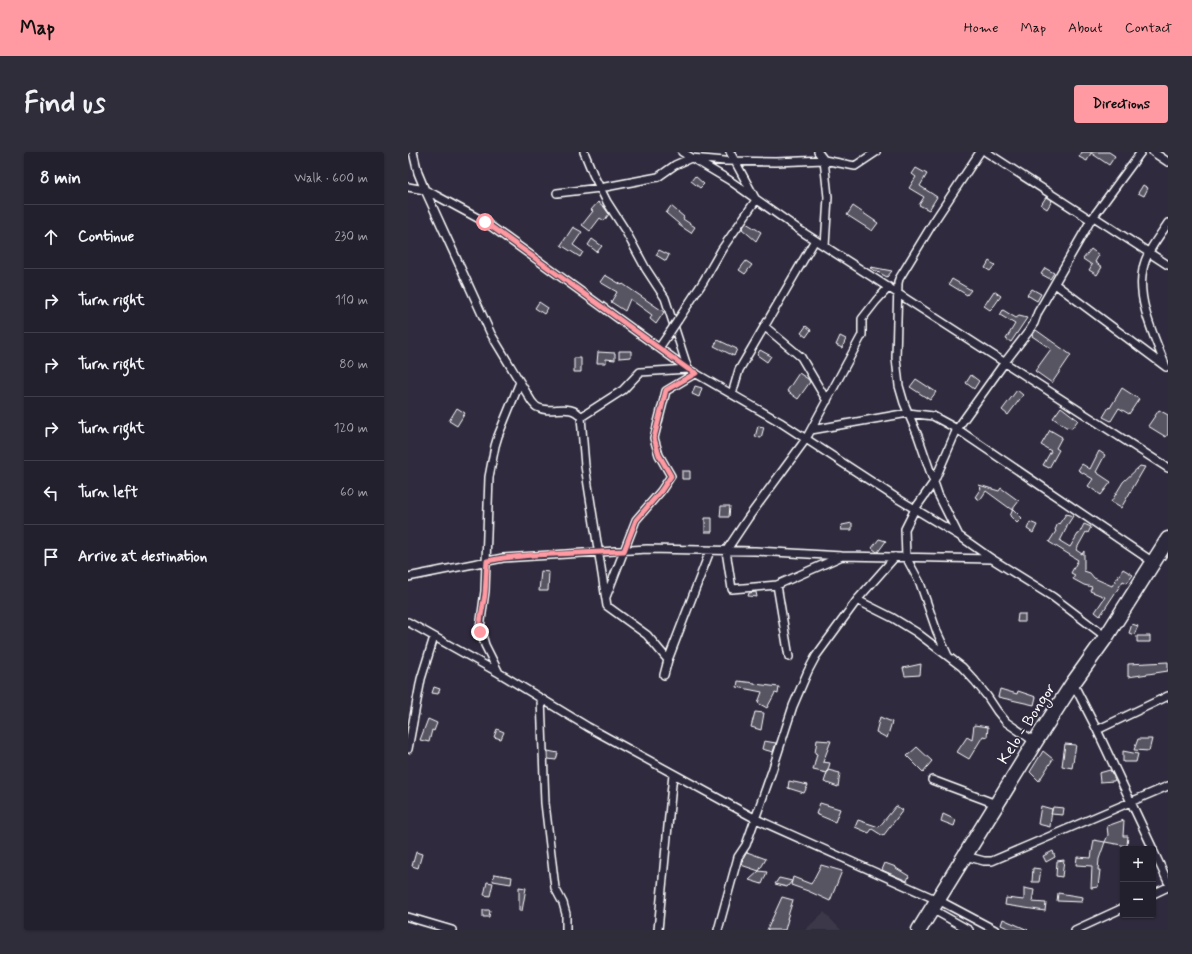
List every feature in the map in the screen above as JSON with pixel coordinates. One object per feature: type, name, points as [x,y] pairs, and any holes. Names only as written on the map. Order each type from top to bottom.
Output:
[{"type":"highway","name":"Kelo - Bongor","points":[[919,930],[1035,742],[1073,683],[1106,637],[1168,539]]},
{"type":"street","points":[[413,152],[418,173],[425,190],[491,334],[532,402],[538,407],[546,409],[572,410],[578,412],[581,417],[585,466],[607,606],[647,636],[668,660]]},
{"type":"street","points":[[584,152],[600,188],[665,298],[688,369]]},
{"type":"street","points":[[682,152],[729,180],[815,240],[1168,468]]},
{"type":"street","points":[[730,152],[756,200]]},
{"type":"street","points":[[818,152],[824,160],[828,197],[825,246]]},
{"type":"street","points":[[557,193],[600,188],[658,178],[675,165],[691,158],[776,162],[824,160],[855,166],[876,152]]},
{"type":"street","points":[[958,534],[947,514],[934,482],[918,436],[908,413],[900,386],[896,358],[898,293],[899,279],[933,223],[980,152]]},
{"type":"street","points":[[986,152],[1168,265]]},
{"type":"street","points":[[948,656],[937,632],[920,583],[906,557],[905,529],[915,509],[934,482],[956,429],[1029,331],[1041,307],[1092,218],[1141,152]]},
{"type":"street","points":[[1153,152],[1168,162]]},
{"type":"street","points":[[408,187],[425,190],[485,222],[688,369],[806,439],[915,509],[958,534],[992,559],[1053,597],[1106,637]]},
{"type":"street","points":[[659,348],[703,282],[722,249],[756,200]]},
{"type":"street","points":[[1167,368],[1149,321],[1141,282],[1143,268],[1149,252],[1168,223]]},
{"type":"street","points":[[732,394],[739,370],[815,240]]},
{"type":"street","points":[[1055,284],[1167,368]]},
{"type":"street","points":[[842,556],[777,585],[732,590],[726,551],[748,518],[806,439],[862,335],[862,319],[889,287]]},
{"type":"street","points":[[764,326],[801,357],[827,402]]},
{"type":"street","points":[[581,417],[622,390],[640,372],[688,369]]},
{"type":"street","points":[[606,597],[636,520],[661,491],[671,476],[659,455],[654,438],[666,390],[696,373]]},
{"type":"street","points":[[499,673],[485,645],[480,628],[487,561],[490,477],[492,459],[501,427],[520,382]]},
{"type":"street","points":[[811,430],[908,413],[933,416],[956,429],[1153,562]]},
{"type":"street","points":[[408,577],[503,558],[647,549],[710,550],[842,556],[992,559]]},
{"type":"street","points":[[664,675],[668,660],[710,550]]},
{"type":"street","points":[[718,930],[738,857],[746,845],[793,706],[808,671],[816,656],[857,600],[895,557]]},
{"type":"street","points":[[777,585],[789,657]]},
{"type":"street","points":[[857,600],[893,618],[916,632],[962,667],[975,681],[1006,722],[1035,742]]},
{"type":"street","points":[[408,622],[499,673],[588,727],[756,818],[935,905],[978,921],[995,930]]},
{"type":"street","points":[[408,749],[421,679],[434,637]]},
{"type":"street","points":[[1073,683],[1097,730],[1152,846]]},
{"type":"street","points":[[1097,730],[1168,696]]},
{"type":"street","points":[[541,699],[546,811],[555,888],[563,903],[566,914],[566,930]]},
{"type":"street","points":[[658,930],[673,774]]},
{"type":"street","points":[[932,780],[996,804]]},
{"type":"street","points":[[965,856],[992,862],[1168,786]]},
{"type":"street","points":[[1156,856],[1168,882]]},
{"type":"street","points":[[1156,893],[1168,887]]},
{"type":"street","points":[[935,905],[969,930]]},
{"type":"street","points":[[1075,930],[1120,909]]},
{"type":"street","points":[[408,917],[452,930]]},
{"type":"street","points":[[978,921],[983,930]]},
{"type":"shaded area","points":[[824,912],[841,930],[805,930]]},
{"type":"building","points":[[1082,152],[1109,152],[1115,156],[1109,165],[1091,153],[1087,161],[1079,157]]},
{"type":"building","points":[[916,168],[927,174],[920,186],[937,197],[929,210],[919,205],[924,197],[909,188],[916,177],[912,174]]},
{"type":"building","points":[[695,176],[704,184],[700,188],[691,181]]},
{"type":"building","points":[[1143,185],[1148,188],[1144,196],[1138,193]]},
{"type":"building","points":[[1046,197],[1052,201],[1047,209],[1041,205]]},
{"type":"building","points":[[598,202],[609,214],[604,221],[600,218],[590,231],[582,225]]},
{"type":"building","points":[[671,206],[684,217],[683,219],[695,227],[691,233],[679,225],[666,213]]},
{"type":"building","points":[[853,206],[878,223],[872,231],[847,215]]},
{"type":"building","points":[[746,223],[761,232],[756,241],[742,229]]},
{"type":"building","points":[[573,227],[582,232],[573,245],[583,252],[580,257],[561,245]]},
{"type":"building","points":[[592,239],[602,246],[597,252],[588,245]]},
{"type":"building","points":[[1091,249],[1099,255],[1095,262],[1102,267],[1097,275],[1089,270],[1092,265],[1083,259]]},
{"type":"building","points":[[659,250],[669,255],[666,261],[656,255]]},
{"type":"building","points":[[746,261],[752,265],[745,274],[739,270]]},
{"type":"building","points":[[989,261],[995,265],[990,271],[985,268]]},
{"type":"building","points":[[870,268],[892,271],[887,277]]},
{"type":"building","points":[[1045,268],[1054,273],[1050,279],[1041,274]]},
{"type":"building","points":[[605,275],[622,285],[623,284],[664,312],[656,324],[650,319],[652,315],[630,299],[625,311],[611,302],[617,292],[600,282]]},
{"type":"building","points":[[952,279],[971,290],[967,295],[949,284]]},
{"type":"building","points":[[1032,289],[1041,294],[1037,301],[1027,295]]},
{"type":"building","points":[[994,291],[1001,296],[990,310],[984,306]]},
{"type":"building","points":[[539,302],[548,308],[544,314],[535,308]]},
{"type":"building","points":[[1003,310],[1016,318],[1019,316],[1027,318],[1011,342],[1006,339],[1015,324],[1000,315]]},
{"type":"building","points":[[806,326],[811,330],[806,337],[801,333]]},
{"type":"building","points":[[1036,330],[1071,355],[1052,383],[1035,371],[1051,349],[1032,336]]},
{"type":"building","points":[[840,336],[846,339],[842,348],[836,345]]},
{"type":"building","points":[[718,340],[737,349],[734,356],[714,346]]},
{"type":"building","points":[[760,350],[771,356],[767,362],[757,355]]},
{"type":"building","points":[[619,351],[631,351],[631,357],[619,358]]},
{"type":"building","points":[[598,352],[615,353],[615,360],[606,359],[606,363],[597,363]]},
{"type":"building","points":[[574,358],[581,358],[581,372],[574,372]]},
{"type":"building","points":[[799,373],[810,382],[798,399],[787,391]]},
{"type":"building","points":[[971,375],[979,381],[974,389],[966,383]]},
{"type":"building","points":[[916,379],[936,392],[930,400],[910,387]]},
{"type":"building","points":[[695,386],[702,388],[699,397],[692,394]]},
{"type":"building","points":[[1122,388],[1139,399],[1129,414],[1119,408],[1111,421],[1103,417]]},
{"type":"building","points":[[1017,390],[1023,395],[1008,415],[1002,410]]},
{"type":"building","points":[[1061,407],[1078,420],[1072,428],[1066,427],[1053,418]]},
{"type":"building","points":[[457,408],[465,413],[457,426],[449,421]]},
{"type":"building","points":[[1159,410],[1168,415],[1168,434],[1166,437],[1148,426]]},
{"type":"building","points":[[758,426],[764,427],[761,438],[755,437]]},
{"type":"building","points":[[1050,430],[1062,437],[1056,448],[1059,450],[1049,468],[1043,465],[1051,451],[1041,445]]},
{"type":"building","points":[[1099,451],[1105,455],[1096,472],[1111,482],[1101,495],[1088,486],[1093,479],[1078,470],[1082,464],[1090,469]]},
{"type":"building","points":[[1140,466],[1145,467],[1121,508],[1111,502],[1123,482]]},
{"type":"building","points":[[682,471],[690,471],[690,479],[682,479]]},
{"type":"building","points":[[979,485],[999,491],[1001,488],[1019,501],[1012,510],[986,491],[980,500],[975,497],[981,488]]},
{"type":"building","points":[[721,506],[730,506],[729,517],[720,517]]},
{"type":"building","points":[[1013,509],[1022,518],[1017,523],[1010,516]]},
{"type":"building","points":[[1066,514],[1073,516],[1060,541],[1070,547],[1084,524],[1091,527],[1088,533],[1086,532],[1076,550],[1082,554],[1084,551],[1084,571],[1090,573],[1094,578],[1112,586],[1123,569],[1133,575],[1127,583],[1123,581],[1100,616],[1095,612],[1105,597],[1090,591],[1092,587],[1084,585],[1073,579],[1075,575],[1071,573],[1078,560],[1049,542],[1056,531],[1055,530],[1058,523],[1059,524]]},
{"type":"building","points":[[705,518],[712,518],[712,532],[705,532]]},
{"type":"building","points":[[1030,522],[1037,525],[1033,533],[1027,529]]},
{"type":"building","points":[[852,523],[852,530],[841,530],[842,525]]},
{"type":"building","points":[[879,539],[886,541],[877,552],[872,548]]},
{"type":"building","points":[[541,571],[549,572],[548,591],[539,591]]},
{"type":"building","points":[[756,592],[757,597],[748,596],[749,593]]},
{"type":"building","points":[[1018,614],[1025,614],[1025,622],[1017,622]]},
{"type":"building","points":[[1132,624],[1138,626],[1134,635],[1129,633]]},
{"type":"building","points":[[1137,636],[1150,636],[1150,642],[1137,642]]},
{"type":"building","points":[[1168,662],[1168,671],[1128,677],[1128,664]]},
{"type":"building","points":[[921,664],[920,675],[905,676],[903,668]]},
{"type":"building","points":[[738,681],[779,687],[778,694],[775,693],[767,708],[758,703],[762,692],[737,687]]},
{"type":"building","points":[[434,687],[440,689],[438,694],[432,693]]},
{"type":"building","points":[[1000,689],[1017,694],[1018,691],[1036,697],[1034,705],[998,697]]},
{"type":"building","points":[[755,712],[764,713],[761,730],[751,727]]},
{"type":"building","points":[[880,717],[892,722],[887,738],[876,732]]},
{"type":"building","points":[[428,719],[437,723],[434,731],[432,730],[429,742],[420,740]]},
{"type":"building","points":[[974,725],[988,727],[987,737],[983,736],[969,759],[957,752],[967,737],[972,740]]},
{"type":"building","points":[[497,729],[504,732],[501,739],[494,737]]},
{"type":"building","points":[[1138,739],[1152,739],[1149,751],[1134,750]]},
{"type":"building","points":[[817,740],[831,741],[823,762],[830,763],[827,773],[813,770],[817,754],[815,753]]},
{"type":"building","points":[[764,741],[776,743],[773,752],[762,749]]},
{"type":"building","points":[[1065,744],[1076,745],[1072,768],[1062,766]]},
{"type":"building","points":[[917,747],[932,761],[923,772],[907,756]]},
{"type":"building","points":[[548,751],[558,753],[556,760],[548,759]]},
{"type":"building","points":[[1043,751],[1053,759],[1039,781],[1030,772]]},
{"type":"building","points":[[1123,751],[1138,754],[1136,762],[1123,762]]},
{"type":"building","points":[[828,770],[840,773],[838,787],[824,782]]},
{"type":"building","points":[[1110,770],[1115,779],[1114,781],[1100,782],[1099,773]]},
{"type":"building","points":[[789,781],[808,785],[804,793],[788,788]]},
{"type":"building","points":[[820,803],[840,809],[835,822],[816,814]]},
{"type":"building","points":[[896,806],[903,810],[883,836],[872,829],[869,833],[855,827],[858,820],[879,827]]},
{"type":"building","points":[[1041,806],[1052,809],[1050,827],[1038,824]]},
{"type":"building","points":[[1053,807],[1064,808],[1063,815],[1051,814]]},
{"type":"building","points":[[943,814],[956,820],[954,826],[941,821]]},
{"type":"building","points":[[1124,820],[1123,836],[1128,836],[1127,846],[1105,842],[1108,835],[1107,826]]},
{"type":"building","points":[[1094,840],[1105,842],[1099,859],[1098,870],[1100,870],[1098,887],[1091,888],[1092,866],[1076,865],[1077,857],[1091,858]]},
{"type":"building","points":[[1053,851],[1055,857],[1046,862],[1043,856]]},
{"type":"building","points":[[416,852],[422,854],[418,868],[412,866]]},
{"type":"building","points":[[747,852],[766,859],[759,871],[741,865]]},
{"type":"building","points":[[1064,860],[1062,877],[1056,876],[1057,861]]},
{"type":"building","points":[[885,863],[896,867],[909,876],[907,881],[882,870]]},
{"type":"building","points":[[821,865],[842,871],[830,901],[791,885],[793,877],[811,884]]},
{"type":"building","points":[[1033,868],[1041,869],[1039,882],[1032,882]]},
{"type":"building","points":[[759,871],[767,872],[762,884],[749,880]]},
{"type":"building","points":[[494,874],[512,877],[511,884],[493,881]]},
{"type":"building","points":[[779,878],[792,881],[787,887],[775,884]]},
{"type":"building","points":[[487,882],[493,883],[490,896],[484,895]]},
{"type":"building","points":[[519,887],[526,888],[522,911],[519,911]]},
{"type":"building","points":[[1024,888],[1034,890],[1032,902],[1046,903],[1045,911],[1005,905],[1006,898],[1024,900]]},
{"type":"building","points":[[1058,893],[1083,897],[1082,902],[1057,901]]},
{"type":"building","points":[[782,897],[793,900],[785,930],[767,930]]},
{"type":"building","points":[[483,910],[490,910],[489,917],[483,917]]},
{"type":"building","points":[[1003,919],[1028,930],[1012,930],[1001,925]]},
{"type":"route","points":[[480,632],[487,561],[532,555],[624,551],[636,520],[661,491],[671,476],[659,455],[654,438],[666,390],[696,373],[688,369],[485,222]]}]
